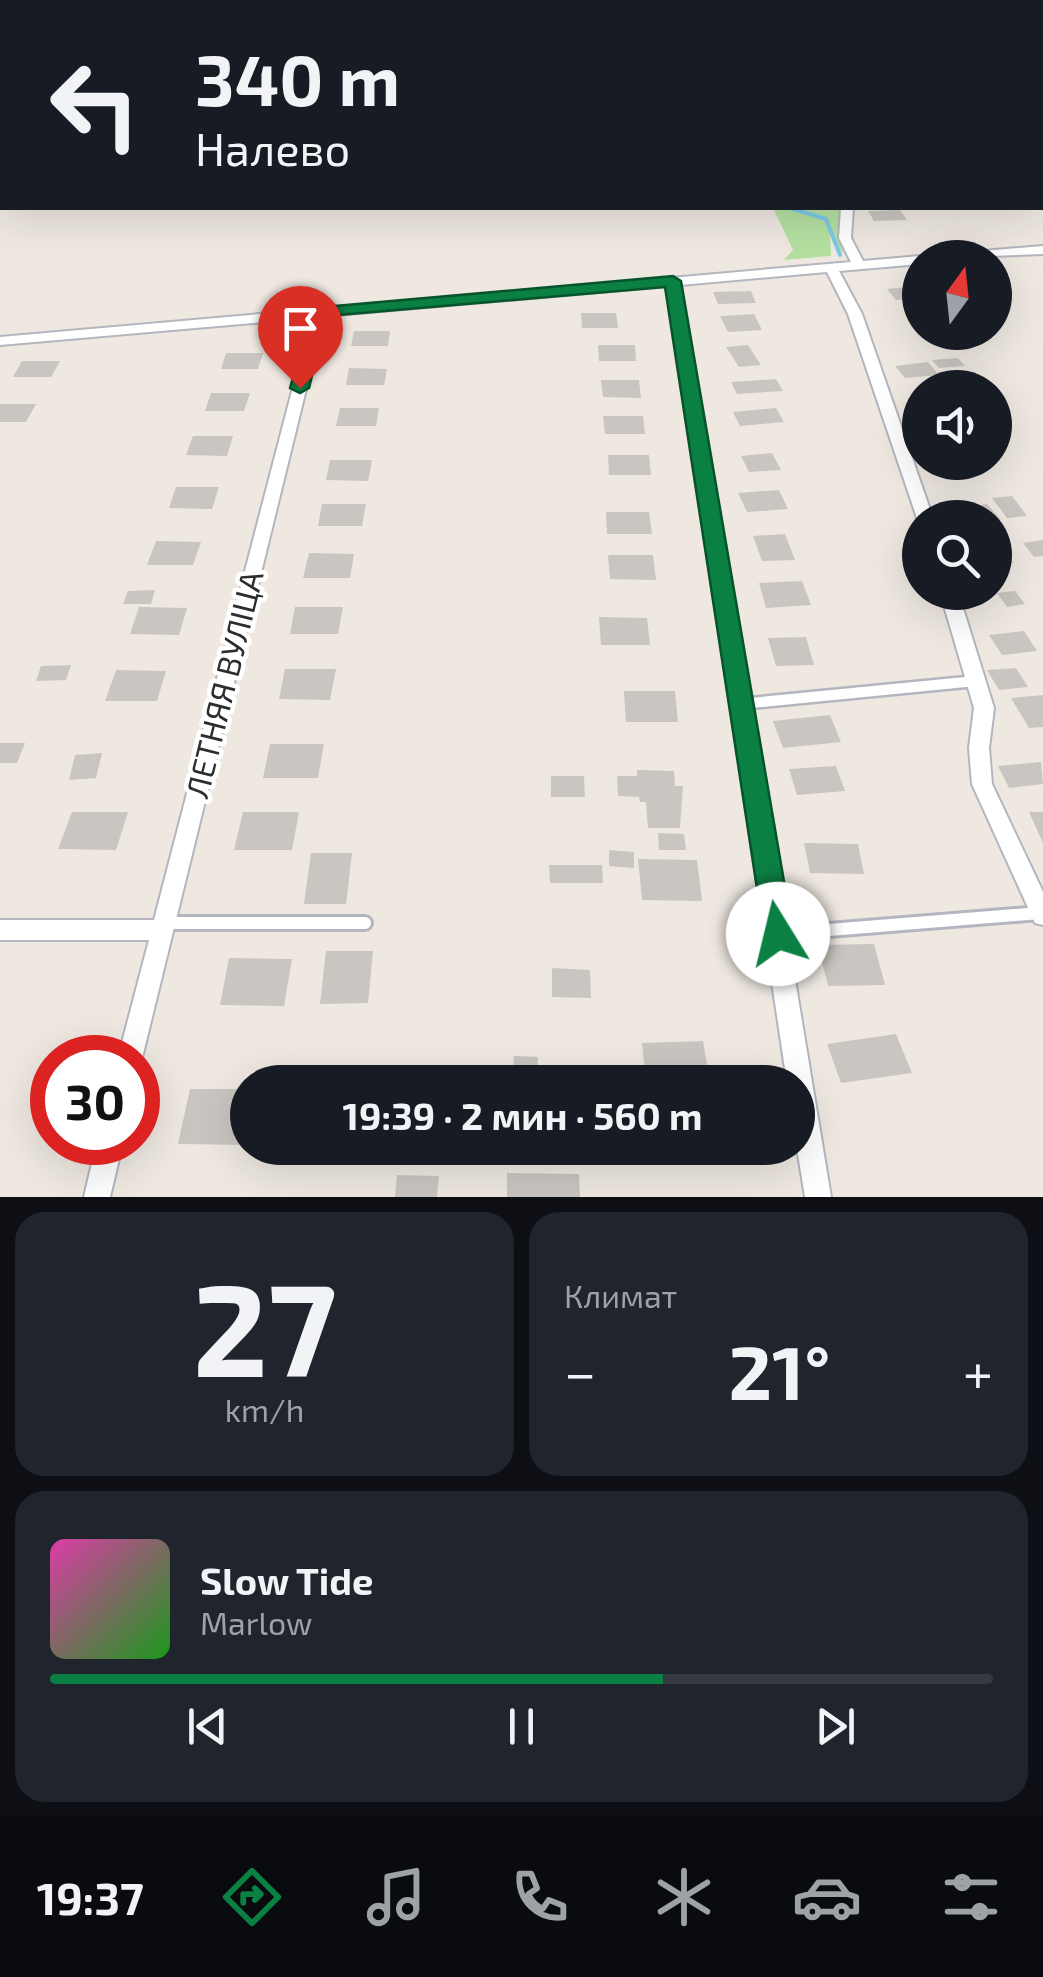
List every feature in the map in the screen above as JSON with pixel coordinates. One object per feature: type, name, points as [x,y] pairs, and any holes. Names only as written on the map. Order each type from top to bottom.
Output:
[{"type":"street","points":[[847,210],[842,234],[859,265]]},
{"type":"street","points":[[1012,253],[1043,250]]},
{"type":"street","points":[[0,340],[902,261]]},
{"type":"street","points":[[832,267],[854,314],[919,500]]},
{"type":"street","points":[[673,281],[818,1197]]},
{"type":"street","name":"ЛЕТНЯЯ ВУЛІЦА","points":[[136,1035],[319,312]]},
{"type":"street","points":[[955,610],[984,708],[979,748],[982,784],[1042,914]]},
{"type":"street","points":[[0,930],[162,926]]},
{"type":"street","points":[[97,1197],[105,1165]]},
{"type":"lane","points":[[740,704],[978,681]]},
{"type":"lane","points":[[778,934],[1042,914]]},
{"type":"lane","points":[[162,926],[365,923]]},
{"type":"green space","points":[[774,210],[839,210],[843,254],[830,234],[831,256],[784,260],[793,250]]},
{"type":"building","points":[[900,210],[907,220],[874,221],[868,211]]},
{"type":"building","points":[[902,288],[902,300],[896,300],[887,289]]},
{"type":"building","points":[[751,291],[756,303],[718,304],[713,292]]},
{"type":"building","points":[[581,313],[616,313],[618,328],[582,328]]},
{"type":"building","points":[[754,314],[762,330],[728,332],[720,316]]},
{"type":"building","points":[[354,331],[390,331],[388,346],[351,346]]},
{"type":"building","points":[[598,345],[635,345],[636,361],[599,361]]},
{"type":"building","points":[[748,345],[761,365],[739,367],[726,347]]},
{"type":"building","points":[[226,353],[263,353],[258,369],[221,369]]},
{"type":"building","points":[[958,358],[965,366],[939,368],[932,360]]},
{"type":"building","points":[[22,361],[60,361],[51,377],[13,377]]},
{"type":"building","points":[[928,362],[935,370],[902,370],[902,374],[895,366]]},
{"type":"building","points":[[349,368],[387,369],[384,385],[346,385]]},
{"type":"building","points":[[776,379],[783,391],[737,394],[731,382]]},
{"type":"building","points":[[601,380],[639,380],[641,398],[603,397]]},
{"type":"building","points":[[211,393],[250,393],[244,411],[205,411]]},
{"type":"building","points":[[0,404],[36,404],[26,422],[0,422]]},
{"type":"building","points":[[340,408],[379,408],[376,426],[336,426]]},
{"type":"building","points":[[776,408],[784,422],[740,426],[733,412]]},
{"type":"building","points":[[603,416],[643,416],[645,434],[605,434]]},
{"type":"building","points":[[193,436],[233,436],[227,456],[186,455]]},
{"type":"building","points":[[772,453],[781,470],[749,472],[741,456]]},
{"type":"building","points":[[608,455],[649,455],[651,475],[609,475]]},
{"type":"building","points":[[330,460],[372,460],[368,481],[326,480]]},
{"type":"building","points":[[176,487],[219,487],[212,509],[169,508]]},
{"type":"building","points":[[779,490],[788,509],[747,512],[738,493]]},
{"type":"building","points":[[1012,496],[1027,516],[1012,518],[1012,500],[992,498]]},
{"type":"building","points":[[322,504],[366,504],[362,526],[318,526]]},
{"type":"building","points":[[606,512],[649,512],[652,534],[607,534]]},
{"type":"building","points":[[785,534],[795,560],[762,561],[753,536]]},
{"type":"building","points":[[1043,540],[1043,556],[1034,557],[1023,543]]},
{"type":"building","points":[[156,541],[201,542],[193,565],[147,565]]},
{"type":"building","points":[[309,553],[354,554],[350,578],[303,578]]},
{"type":"building","points":[[608,555],[653,555],[656,580],[610,579]]},
{"type":"building","points":[[802,581],[811,605],[766,608],[759,583]]},
{"type":"building","points":[[155,590],[151,604],[123,604],[128,591]]},
{"type":"building","points":[[1015,591],[1025,604],[1012,606]]},
{"type":"building","points":[[139,607],[187,608],[179,635],[130,634]]},
{"type":"building","points":[[295,607],[343,607],[338,634],[290,634]]},
{"type":"building","points":[[599,617],[647,618],[650,645],[601,645]]},
{"type":"building","points":[[1024,631],[1037,651],[1002,655],[989,635]]},
{"type":"building","points":[[806,637],[814,665],[776,666],[768,638]]},
{"type":"building","points":[[71,665],[66,680],[36,681],[41,666]]},
{"type":"building","points":[[1016,668],[1028,687],[999,690],[987,670]]},
{"type":"building","points":[[285,669],[336,669],[330,700],[279,699]]},
{"type":"building","points":[[116,670],[166,671],[157,701],[105,701]]},
{"type":"building","points":[[624,691],[675,691],[678,722],[626,722]]},
{"type":"building","points":[[1043,695],[1043,727],[1029,728],[1011,698]]},
{"type":"building","points":[[830,715],[841,742],[783,748],[773,721]]},
{"type":"building","points":[[0,743],[25,743],[17,763],[0,763]]},
{"type":"building","points":[[270,744],[324,744],[318,778],[263,778]]},
{"type":"building","points":[[102,753],[96,778],[69,780],[75,755]]},
{"type":"building","points":[[1041,762],[1043,784],[1009,788],[998,766]]},
{"type":"building","points":[[836,766],[845,791],[797,795],[789,769]]},
{"type":"building","points":[[637,770],[674,771],[675,786],[683,786],[680,828],[648,828],[646,802],[640,802],[639,797],[618,796],[617,776],[637,776]]},
{"type":"building","points":[[551,776],[584,776],[585,797],[551,797]]},
{"type":"building","points":[[72,812],[128,812],[116,850],[58,849]]},
{"type":"building","points":[[243,812],[299,812],[292,850],[234,850]]},
{"type":"building","points":[[1029,812],[1043,812],[1043,843]]},
{"type":"building","points":[[658,833],[684,834],[686,850],[659,850]]},
{"type":"building","points":[[804,843],[858,844],[864,874],[810,873]]},
{"type":"building","points":[[609,850],[634,852],[634,868],[609,866]]},
{"type":"building","points":[[311,853],[352,853],[346,904],[304,904]]},
{"type":"building","points":[[638,859],[697,860],[702,901],[642,900]]},
{"type":"building","points":[[549,865],[602,865],[603,883],[550,883]]},
{"type":"building","points":[[874,944],[885,985],[828,986],[818,945]]},
{"type":"building","points":[[326,951],[373,951],[368,1003],[320,1004]]},
{"type":"building","points":[[229,958],[292,959],[284,1006],[220,1005]]},
{"type":"building","points":[[552,968],[590,970],[591,998],[552,997]]},
{"type":"building","points":[[896,1034],[912,1073],[841,1083],[827,1044]]},
{"type":"building","points":[[703,1041],[707,1065],[644,1065],[642,1043]]},
{"type":"building","points":[[514,1056],[538,1057],[538,1065],[513,1065]]},
{"type":"building","points":[[190,1089],[230,1089],[230,1145],[178,1144]]},
{"type":"building","points":[[507,1173],[579,1174],[580,1197],[507,1197]]},
{"type":"building","points":[[397,1175],[439,1176],[437,1197],[395,1197]]},
{"type":"waterway","points":[[797,210],[826,219],[840,255]]},
{"type":"route","points":[[300,388],[319,312],[673,281],[778,934]]}]
